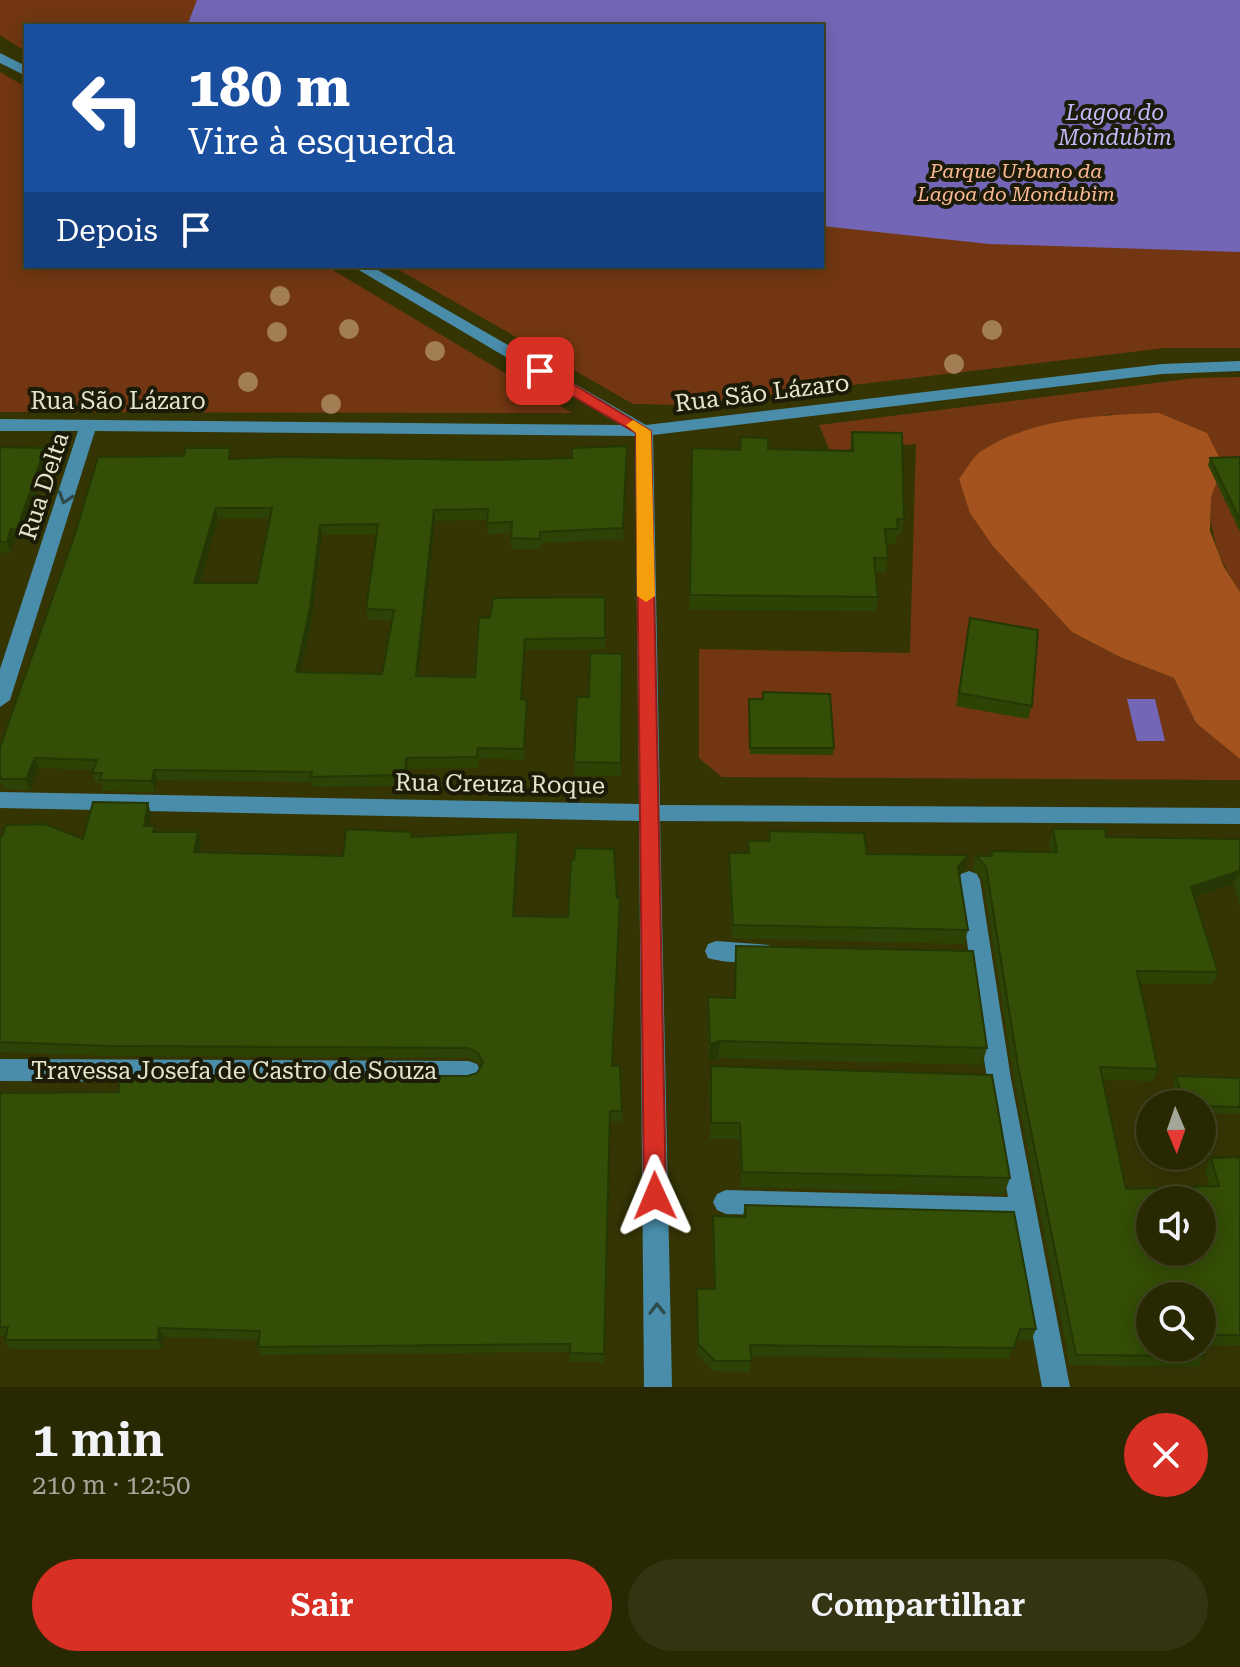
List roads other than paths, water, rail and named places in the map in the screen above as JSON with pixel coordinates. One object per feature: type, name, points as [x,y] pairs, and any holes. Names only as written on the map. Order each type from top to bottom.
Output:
[{"type":"street","points":[[0,57],[24,71]]},
{"type":"street","points":[[363,268],[644,431],[658,1387]]},
{"type":"street","name":"Rua São Lázaro","points":[[0,425],[644,431],[1162,369],[1240,366]]},
{"type":"street","name":"Rua Delta","points":[[0,698],[89,424]]},
{"type":"street","name":"Rua Creuza Roque","points":[[0,800],[649,813],[1240,816]]},
{"type":"street","points":[[969,880],[999,1079],[1056,1387]]},
{"type":"street","points":[[716,951],[778,952]]},
{"type":"street","points":[[950,956],[981,957]]},
{"type":"street","name":"Travessa Josefa de Castro de Souza","points":[[0,1070],[469,1072]]},
{"type":"street","points":[[967,1078],[999,1079]]},
{"type":"street","points":[[726,1202],[1022,1209]]},
{"type":"water","name":"Lagoa do Mondubim","points":[[197,0],[1240,0],[1240,252],[989,244],[824,226],[824,24],[188,24]]},
{"type":"water","points":[[1127,699],[1155,699],[1165,741],[1137,741]]},
{"type":"park label","name":"Parque Urbano da Lagoa do Mondubim","points":[[1016,182]]}]
